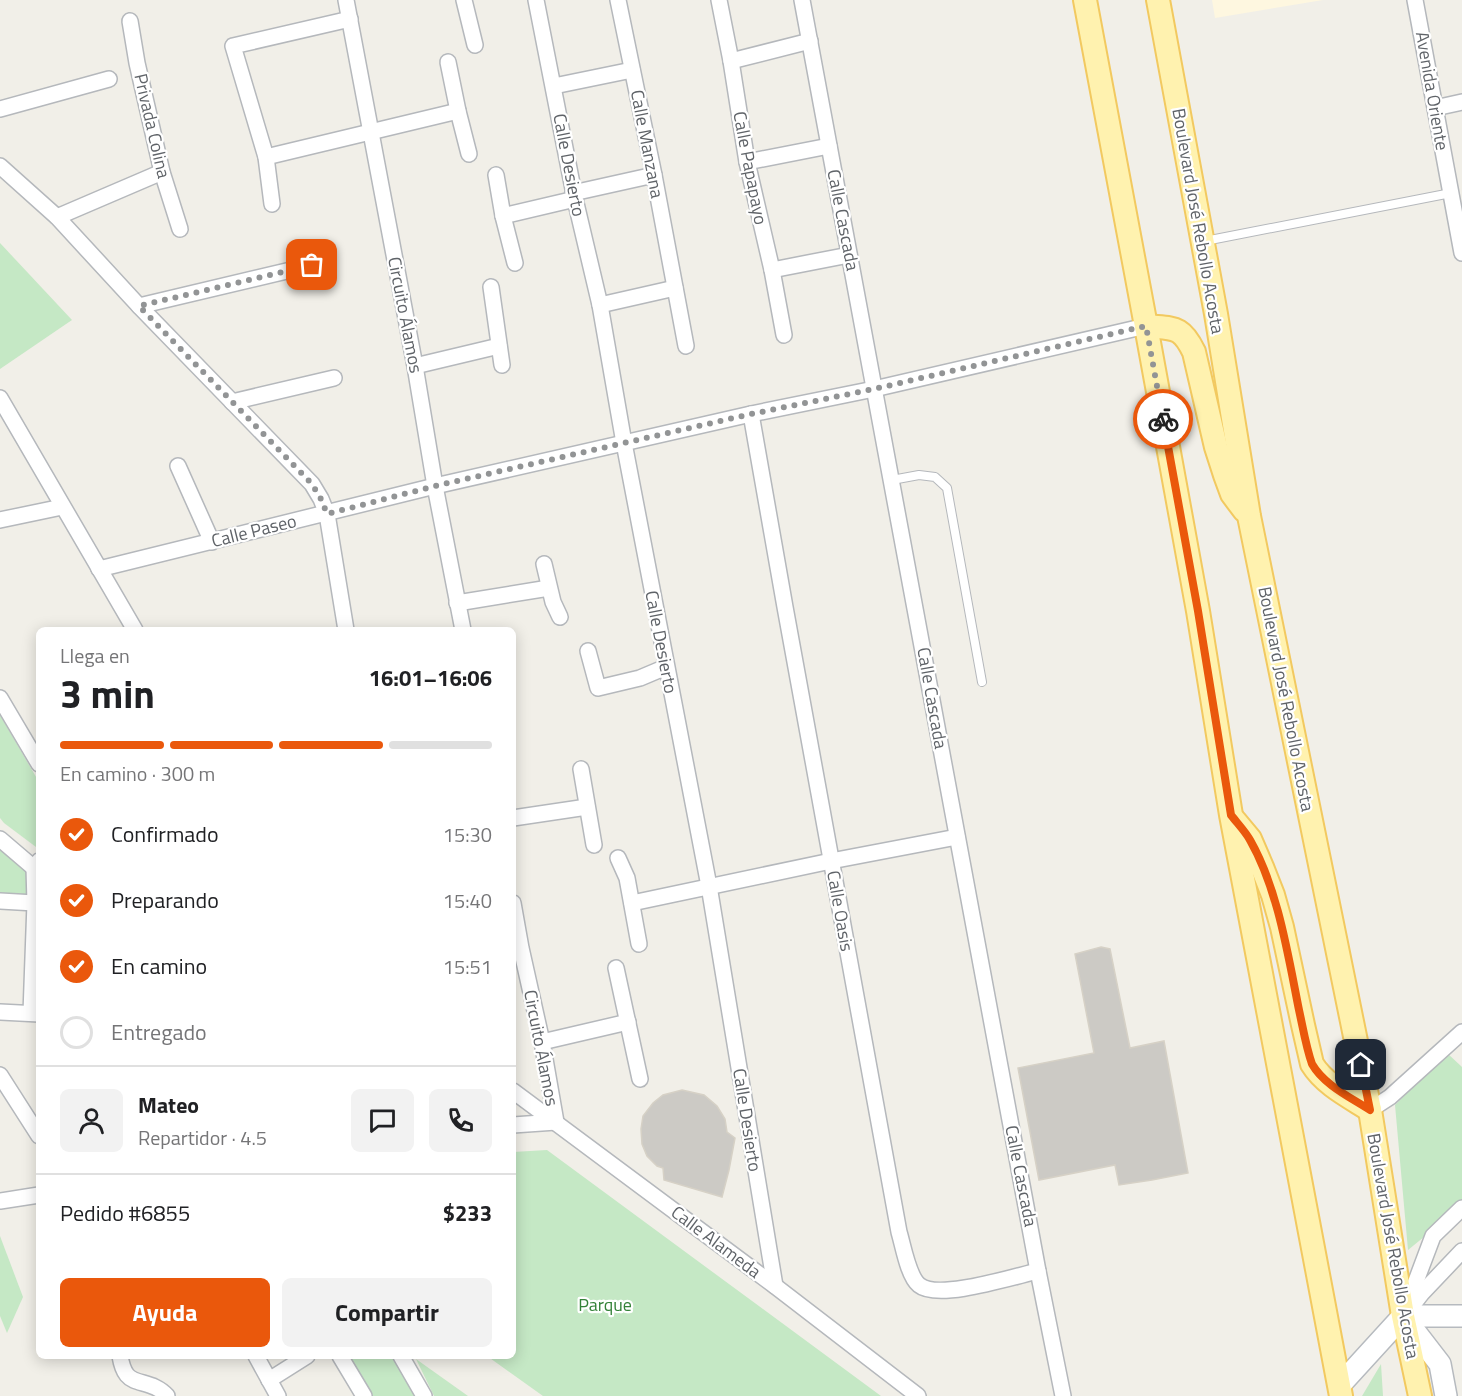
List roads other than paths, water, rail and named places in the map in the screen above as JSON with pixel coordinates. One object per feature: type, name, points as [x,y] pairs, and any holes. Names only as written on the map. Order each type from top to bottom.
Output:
[{"type":"main road","points":[[1085,0],[1198,611],[1231,815],[1341,1391]]},
{"type":"main road","name":"Boulevard José Rebollo Acosta","points":[[1158,0],[1203,242],[1249,516],[1370,1110],[1403,1316],[1420,1396]]},
{"type":"main road","points":[[1146,326],[1179,331],[1187,339],[1194,352],[1216,447],[1225,475],[1232,494],[1249,516]]},
{"type":"main road","points":[[1231,815],[1250,839],[1273,895],[1312,1064],[1332,1086],[1370,1110]]},
{"type":"street","name":"Circuito Álamos","points":[[346,0],[462,627]]},
{"type":"street","points":[[464,0],[475,45]]},
{"type":"street","name":"Calle Desierto","points":[[536,0],[574,196],[600,305],[666,667],[709,886],[775,1286]]},
{"type":"street","name":"Calle Manzana","points":[[618,0],[686,346]]},
{"type":"street","name":"Calle Papapayo","points":[[719,0],[747,162],[772,270],[784,335]]},
{"type":"street","name":"Calle Cascada","points":[[802,0],[1063,1396]]},
{"type":"street","name":"Avenida Oriente","points":[[1415,0],[1462,253]]},
{"type":"street","points":[[272,204],[266,157],[233,46],[350,19]]},
{"type":"street","name":"Privada Colina","points":[[130,21],[137,63],[162,172],[180,229]]},
{"type":"street","points":[[731,61],[810,41]]},
{"type":"street","points":[[448,62],[469,154]]},
{"type":"street","points":[[554,86],[632,70]]},
{"type":"street","name":"Privada Colina","points":[[0,109],[109,80]]},
{"type":"street","points":[[1435,108],[1462,102]]},
{"type":"street","points":[[266,157],[458,111]]},
{"type":"street","points":[[747,162],[829,146]]},
{"type":"street","points":[[0,166],[57,217],[139,306],[312,484],[327,514],[346,627]]},
{"type":"street","points":[[57,217],[162,172]]},
{"type":"street","points":[[496,175],[503,216],[515,263]]},
{"type":"street","points":[[503,216],[654,176]]},
{"type":"street","points":[[772,270],[849,255]]},
{"type":"street","points":[[139,306],[312,265]]},
{"type":"street","points":[[491,287],[502,365]]},
{"type":"street","points":[[600,305],[675,288]]},
{"type":"street","name":"Calle Paseo","points":[[99,569],[435,486],[1146,326]]},
{"type":"street","points":[[415,366],[499,346]]},
{"type":"street","points":[[232,402],[334,378]]},
{"type":"street","points":[[0,398],[133,627]]},
{"type":"street","name":"Calle Oasis","points":[[751,414],[899,1232],[912,1274],[919,1285],[943,1290],[966,1288],[1038,1271]]},
{"type":"street","points":[[178,466],[212,542]]},
{"type":"street","points":[[0,520],[62,507]]},
{"type":"street","points":[[544,564],[553,602],[560,617]]},
{"type":"street","points":[[458,603],[549,588]]},
{"type":"street","points":[[588,651],[598,688],[640,678],[666,667]]},
{"type":"street","points":[[0,698],[36,759]]},
{"type":"street","points":[[581,769],[594,844]]},
{"type":"street","points":[[516,818],[587,807]]},
{"type":"street","points":[[632,903],[957,837]]},
{"type":"street","points":[[0,839],[36,864]]},
{"type":"street","points":[[618,858],[627,878],[639,944]]},
{"type":"street","points":[[0,901],[36,902]]},
{"type":"street","name":"Circuito Álamos","points":[[517,945],[542,1042],[556,1122]]},
{"type":"street","points":[[0,1012],[35,1013],[36,958]]},
{"type":"street","points":[[616,968],[640,1079]]},
{"type":"street","points":[[542,1042],[628,1022]]},
{"type":"street","points":[[1370,1110],[1390,1097],[1462,1032]]},
{"type":"street","points":[[0,1075],[36,1131]]},
{"type":"street","name":"Calle Alameda","points":[[516,1093],[775,1286],[918,1396]]},
{"type":"street","points":[[516,1125],[556,1122]]},
{"type":"street","points":[[0,1201],[36,1195]]},
{"type":"street","points":[[1403,1316],[1433,1236],[1462,1208]]},
{"type":"street","points":[[1341,1391],[1422,1293],[1462,1251]]},
{"type":"street","points":[[1403,1316],[1462,1316]]},
{"type":"street","points":[[1403,1316],[1440,1364],[1446,1396]]},
{"type":"street","points":[[121,1359],[123,1370],[131,1378],[153,1385],[167,1396]]},
{"type":"street","points":[[258,1359],[279,1396]]},
{"type":"street","points":[[269,1380],[302,1359]]},
{"type":"street","points":[[342,1359],[364,1396]]},
{"type":"street","points":[[403,1359],[424,1396]]},
{"type":"lane","points":[[1203,242],[1451,193]]},
{"type":"lane","points":[[892,480],[919,475],[935,477],[947,488],[982,682]]},
{"type":"park label","name":"Parque","points":[[605,1305]]}]
